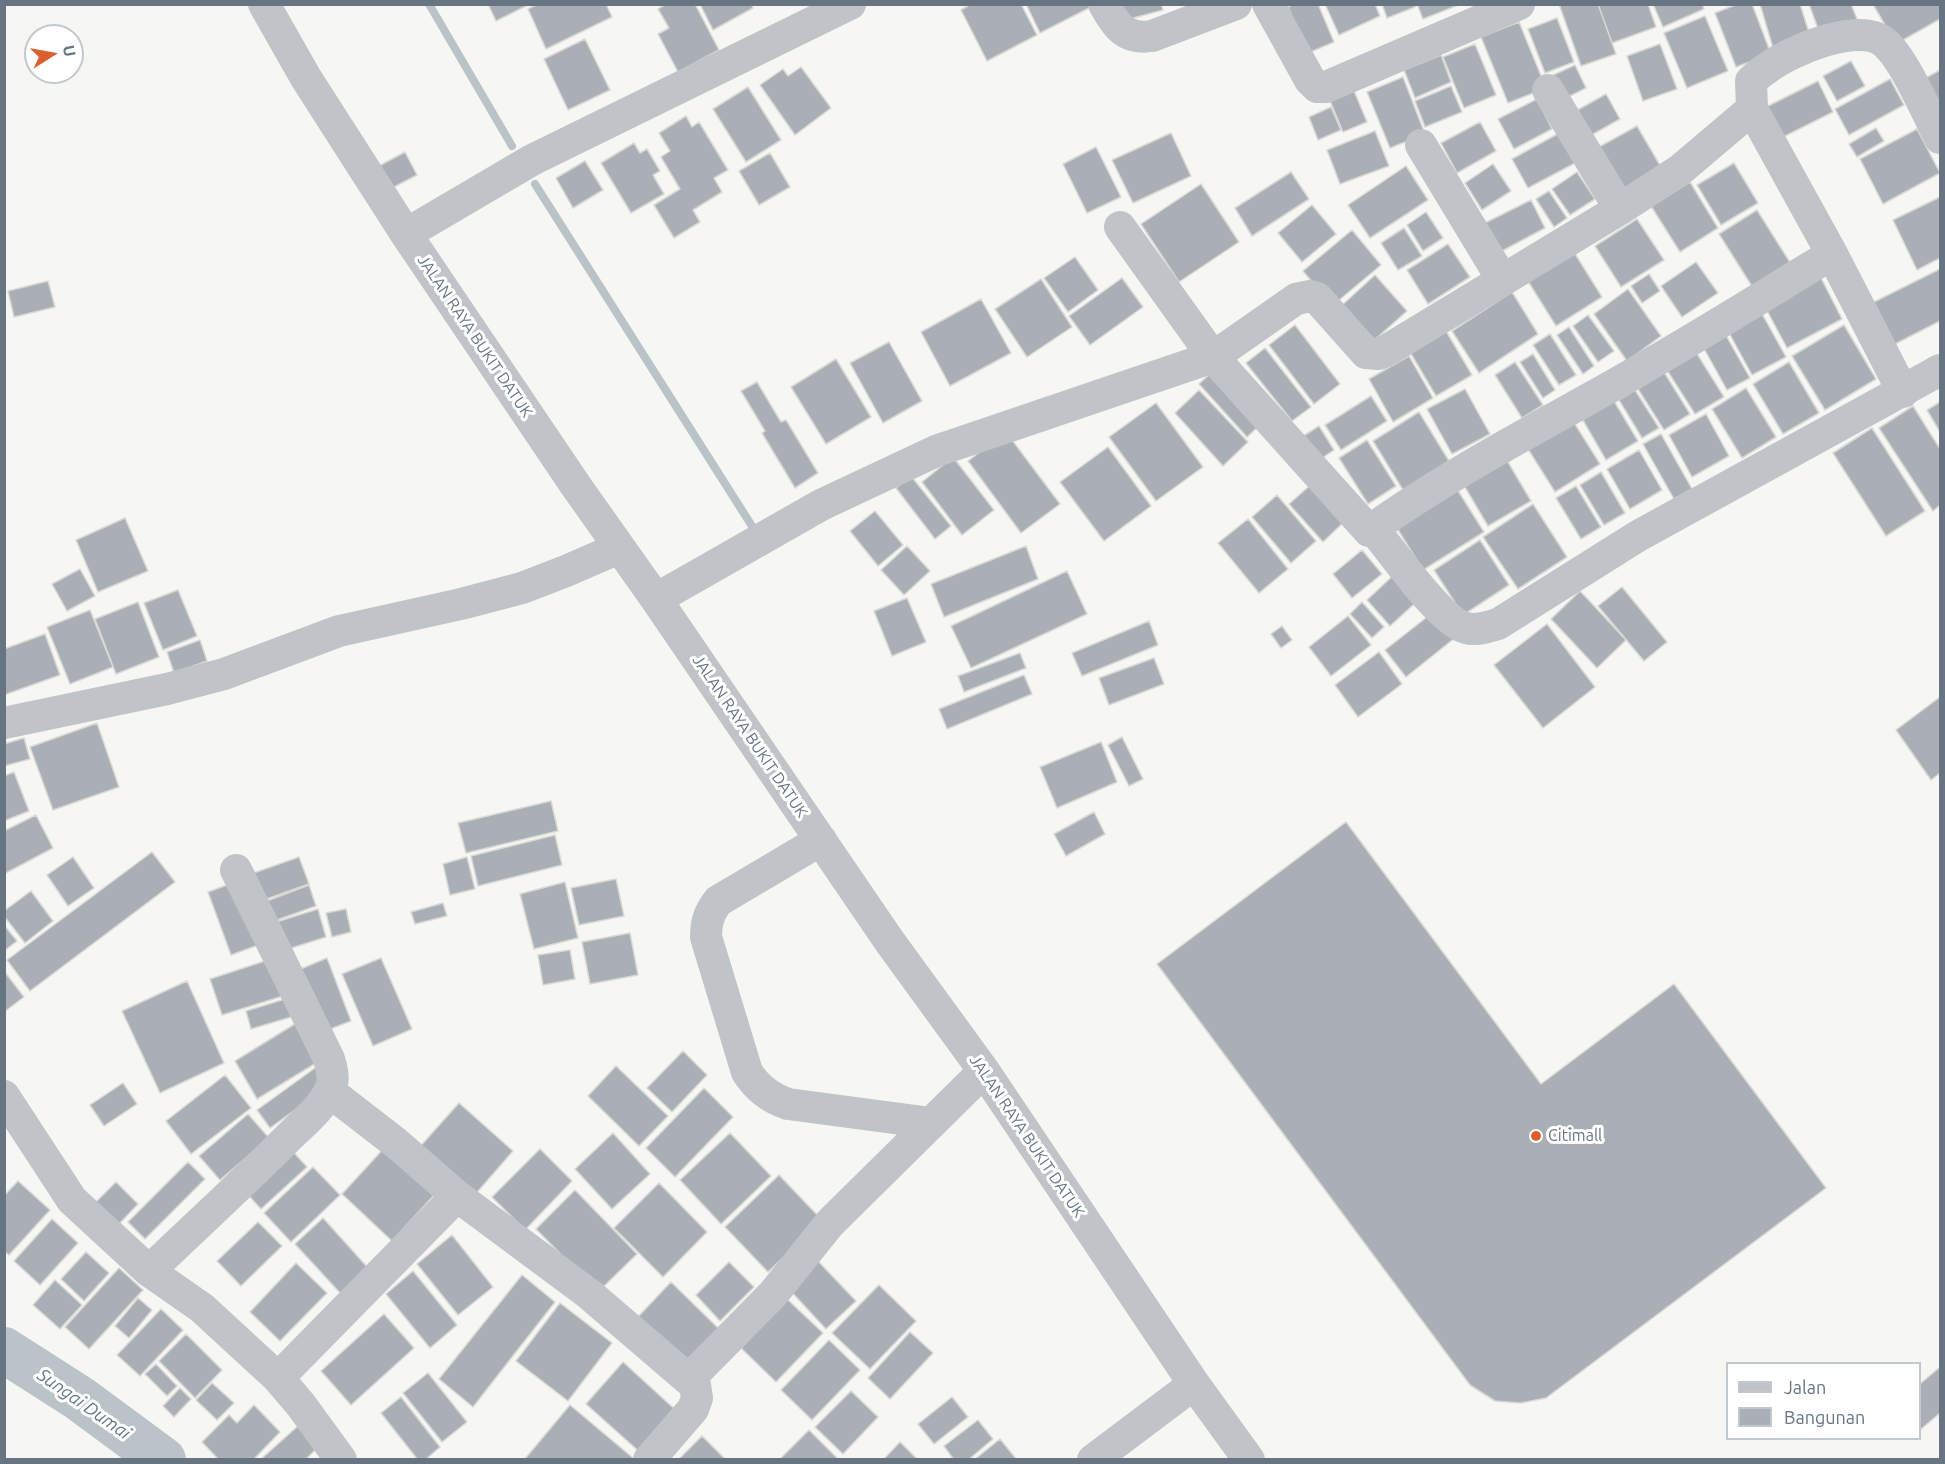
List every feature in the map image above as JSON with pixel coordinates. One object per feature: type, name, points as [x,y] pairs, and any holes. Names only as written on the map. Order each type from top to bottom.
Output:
[{"type":"street","name":"JALAN RAYA BUKIT DATUK","points":[[264,4],[306,78],[406,234],[890,942],[984,1071],[1194,1384],[1249,1460]]},
{"type":"street","points":[[283,4],[283,36]]},
{"type":"street","points":[[406,234],[532,160],[850,4]]},
{"type":"street","points":[[1104,4],[1118,26],[1125,32],[1140,38],[1152,36],[1236,4]]},
{"type":"street","points":[[1268,4],[1310,80],[1317,87],[1326,87],[1520,4]]},
{"type":"street","points":[[1903,392],[1832,254],[1752,109],[1751,81],[1768,67],[1810,47],[1837,37],[1854,34],[1870,36],[1882,40],[1896,56],[1941,138]]},
{"type":"street","points":[[1548,90],[1620,208]]},
{"type":"street","points":[[656,598],[821,505],[936,451],[1213,357],[1296,299],[1310,296],[1322,302],[1366,353],[1379,354],[1680,170],[1752,109]]},
{"type":"street","points":[[1421,145],[1502,279]]},
{"type":"street","points":[[1120,227],[1213,357],[1369,531],[1375,531],[1432,601],[1454,623],[1463,628],[1481,629],[1498,624],[1638,536],[1941,370]]},
{"type":"street","points":[[1369,531],[1395,512],[1668,354],[1832,254]]},
{"type":"street","points":[[4,723],[167,689],[224,674],[339,631],[522,588],[620,548]]},
{"type":"street","points":[[821,840],[718,901],[706,923],[706,937],[747,1072],[764,1092],[788,1104],[931,1123]]},
{"type":"street","points":[[149,1270],[265,1161],[315,1111],[330,1092],[333,1077],[329,1059],[236,870]]},
{"type":"street","points":[[689,1379],[773,1294],[830,1223],[984,1071]]},
{"type":"street","points":[[330,1092],[396,1143],[457,1196],[589,1294],[695,1385],[697,1392],[693,1409],[649,1460]]},
{"type":"street","points":[[4,1096],[72,1200],[149,1270],[202,1308],[278,1378],[302,1405],[341,1460]]},
{"type":"street","points":[[278,1378],[457,1196]]},
{"type":"street","points":[[1093,1460],[1194,1384]]},
{"type":"building","points":[[488,4],[530,4],[496,21]]},
{"type":"building","points":[[538,4],[606,4],[612,17],[546,49],[528,9]]},
{"type":"building","points":[[666,4],[695,4],[719,50],[678,72],[658,34],[669,28],[658,9]]},
{"type":"building","points":[[700,4],[751,4],[753,8],[713,30]]},
{"type":"building","points":[[971,4],[1021,4],[1037,35],[987,61],[961,10]]},
{"type":"building","points":[[1026,4],[1095,4],[1095,5],[1040,33]]},
{"type":"building","points":[[1117,4],[1161,4],[1163,10],[1122,21]]},
{"type":"building","points":[[1294,4],[1318,4],[1334,42],[1308,53],[1288,7]]},
{"type":"building","points":[[1325,4],[1375,4],[1380,16],[1339,35]]},
{"type":"building","points":[[1382,4],[1414,4],[1415,7],[1387,18]]},
{"type":"building","points":[[1417,4],[1461,4],[1423,19]]},
{"type":"building","points":[[1559,4],[1598,4],[1616,54],[1581,66]]},
{"type":"building","points":[[1598,4],[1648,4],[1656,27],[1612,43]]},
{"type":"building","points":[[1653,4],[1702,4],[1704,9],[1663,27]]},
{"type":"building","points":[[1738,4],[1752,4],[1771,54],[1736,67],[1715,13]]},
{"type":"building","points":[[1760,4],[1800,4],[1810,36],[1773,48]]},
{"type":"building","points":[[1809,4],[1851,4],[1857,19],[1820,34]]},
{"type":"building","points":[[1876,4],[1940,4],[1940,19],[1896,44],[1874,6]]},
{"type":"building","points":[[1705,16],[1728,71],[1687,88],[1664,33]]},
{"type":"building","points":[[1557,18],[1574,62],[1545,73],[1528,29]]},
{"type":"building","points":[[1519,22],[1546,88],[1508,103],[1481,37]]},
{"type":"building","points":[[585,39],[610,90],[568,110],[544,59]]},
{"type":"building","points":[[1475,44],[1496,95],[1464,108],[1443,57]]},
{"type":"building","points":[[1660,44],[1677,89],[1643,101],[1627,56]]},
{"type":"building","points":[[1441,55],[1451,82],[1415,98],[1404,70]]},
{"type":"building","points":[[1851,61],[1865,86],[1837,101],[1823,76]]},
{"type":"building","points":[[1575,65],[1586,88],[1558,102],[1547,78]]},
{"type":"building","points":[[801,67],[831,108],[795,135],[760,85],[783,69],[788,76]]},
{"type":"building","points":[[1940,70],[1940,111],[1922,80]]},
{"type":"building","points":[[1403,77],[1425,134],[1390,148],[1367,92]]},
{"type":"building","points":[[1890,79],[1904,105],[1849,135],[1835,109]]},
{"type":"building","points":[[1818,81],[1833,112],[1781,138],[1766,107]]},
{"type":"building","points":[[1352,86],[1367,122],[1343,132],[1328,96]]},
{"type":"building","points":[[1451,86],[1462,112],[1425,127],[1415,101]]},
{"type":"building","points":[[748,87],[781,140],[746,162],[713,109]]},
{"type":"building","points":[[1606,94],[1620,119],[1588,137],[1574,112]]},
{"type":"building","points":[[1537,99],[1552,129],[1514,149],[1498,119]]},
{"type":"building","points":[[1331,107],[1341,130],[1318,140],[1309,117]]},
{"type":"building","points":[[686,116],[692,127],[699,122],[728,170],[714,178],[722,192],[693,210],[700,222],[674,238],[654,205],[680,189],[661,157],[670,151],[659,133]]},
{"type":"building","points":[[1480,122],[1496,151],[1457,173],[1441,143]]},
{"type":"building","points":[[1637,126],[1661,167],[1621,190],[1597,148]]},
{"type":"building","points":[[1876,128],[1884,141],[1857,157],[1849,144]]},
{"type":"building","points":[[1917,129],[1940,173],[1883,204],[1860,159]]},
{"type":"building","points":[[1375,131],[1389,166],[1340,184],[1327,150]]},
{"type":"building","points":[[1561,132],[1577,162],[1528,188],[1512,159]]},
{"type":"building","points":[[1171,133],[1191,176],[1133,203],[1112,160]]},
{"type":"building","points":[[634,143],[640,153],[647,149],[660,171],[653,175],[664,194],[631,213],[601,163]]},
{"type":"building","points":[[1096,147],[1121,197],[1087,213],[1063,164]]},
{"type":"building","points":[[405,152],[417,175],[392,188],[379,166]]},
{"type":"building","points":[[770,153],[790,187],[759,205],[739,171]]},
{"type":"building","points":[[585,161],[603,190],[573,208],[556,178]]},
{"type":"building","points":[[1734,163],[1758,203],[1721,225],[1697,185]]},
{"type":"building","points":[[1493,164],[1511,191],[1482,210],[1465,183]]},
{"type":"building","points":[[1406,166],[1428,200],[1370,238],[1348,205]]},
{"type":"building","points":[[1291,172],[1309,199],[1252,236],[1235,208]]},
{"type":"building","points":[[1577,172],[1595,199],[1570,215],[1552,189]]},
{"type":"building","points":[[1690,182],[1718,228],[1680,252],[1651,206]]},
{"type":"building","points":[[1201,184],[1239,242],[1179,282],[1141,224]]},
{"type":"building","points":[[1549,191],[1567,218],[1554,227],[1536,199]]},
{"type":"building","points":[[1940,197],[1940,258],[1917,270],[1893,220]]},
{"type":"building","points":[[1531,200],[1545,228],[1500,252],[1485,223]]},
{"type":"building","points":[[1312,205],[1336,234],[1302,262],[1278,233]]},
{"type":"building","points":[[1757,210],[1791,264],[1753,288],[1719,234]]},
{"type":"building","points":[[1426,212],[1443,238],[1423,251],[1407,225]]},
{"type":"building","points":[[1637,219],[1664,260],[1621,287],[1595,246]]},
{"type":"building","points":[[1404,228],[1422,256],[1398,270],[1381,243]]},
{"type":"building","points":[[1352,230],[1381,265],[1332,306],[1303,271]]},
{"type":"building","points":[[1448,244],[1470,277],[1428,304],[1407,270]]},
{"type":"building","points":[[1572,249],[1602,297],[1556,326],[1526,278]]},
{"type":"building","points":[[1075,257],[1098,290],[1068,312],[1044,278]]},
{"type":"building","points":[[1696,262],[1718,293],[1682,317],[1661,286]]},
{"type":"building","points":[[1940,269],[1940,321],[1895,344],[1874,302]]},
{"type":"building","points":[[1649,274],[1660,291],[1642,303],[1631,286]]},
{"type":"building","points":[[1375,275],[1407,311],[1370,344],[1339,308]]},
{"type":"building","points":[[1820,276],[1842,319],[1787,348],[1764,305]]},
{"type":"building","points":[[1122,278],[1143,307],[1090,345],[1069,316]]},
{"type":"building","points":[[1041,279],[1072,327],[1027,357],[995,309]]},
{"type":"building","points":[[48,281],[55,307],[14,317],[8,291]]},
{"type":"building","points":[[1628,289],[1661,336],[1627,361],[1594,314]]},
{"type":"building","points":[[1512,292],[1538,334],[1479,373],[1452,331]]},
{"type":"building","points":[[981,299],[1011,353],[950,386],[921,332]]},
{"type":"building","points":[[1761,312],[1786,357],[1752,375],[1728,331]]},
{"type":"building","points":[[1588,315],[1614,351],[1598,362],[1573,326]]},
{"type":"building","points":[[1295,325],[1340,384],[1314,404],[1269,345]]},
{"type":"building","points":[[1844,325],[1876,379],[1825,410],[1792,356]]},
{"type":"building","points":[[1569,327],[1594,366],[1583,374],[1557,335]]},
{"type":"building","points":[[1446,331],[1472,375],[1436,396],[1410,352]]},
{"type":"building","points":[[1724,332],[1750,378],[1727,390],[1702,345]]},
{"type":"building","points":[[1550,334],[1576,375],[1559,385],[1533,345]]},
{"type":"building","points":[[889,342],[922,401],[883,423],[850,363]]},
{"type":"building","points":[[1265,348],[1311,407],[1292,421],[1246,363]]},
{"type":"building","points":[[1694,349],[1724,397],[1695,414],[1665,367]]},
{"type":"building","points":[[1533,354],[1555,390],[1543,398],[1520,362]]},
{"type":"building","points":[[1409,356],[1433,398],[1393,422],[1369,379]]},
{"type":"building","points":[[836,359],[871,417],[826,444],[791,387]]},
{"type":"building","points":[[1515,362],[1543,405],[1522,418],[1495,375]]},
{"type":"building","points":[[1789,362],[1819,413],[1783,434],[1753,384]]},
{"type":"building","points":[[1215,369],[1263,422],[1247,437],[1199,384]]},
{"type":"building","points":[[1664,372],[1690,414],[1664,430],[1638,389]]},
{"type":"building","points":[[757,382],[781,422],[786,420],[818,473],[795,488],[762,433],[765,431],[741,391]]},
{"type":"building","points":[[1746,388],[1776,437],[1742,458],[1712,409]]},
{"type":"building","points":[[1465,389],[1490,434],[1452,454],[1427,409]]},
{"type":"building","points":[[1199,390],[1248,442],[1223,466],[1175,413]]},
{"type":"building","points":[[1635,390],[1659,428],[1642,438],[1619,400]]},
{"type":"building","points":[[1371,396],[1387,421],[1341,450],[1325,425]]},
{"type":"building","points":[[1611,396],[1638,441],[1606,460],[1580,415]]},
{"type":"building","points":[[1940,402],[1940,432],[1927,410]]},
{"type":"building","points":[[1156,403],[1203,467],[1156,501],[1109,437]]},
{"type":"building","points":[[1913,406],[1940,449],[1940,505],[1933,511],[1879,428]]},
{"type":"building","points":[[1419,412],[1449,461],[1403,490],[1373,441]]},
{"type":"building","points":[[1706,414],[1729,456],[1692,477],[1669,435]]},
{"type":"building","points":[[1573,421],[1600,464],[1555,492],[1528,449]]},
{"type":"building","points":[[1319,426],[1334,450],[1313,464],[1297,440]]},
{"type":"building","points":[[1872,428],[1925,511],[1886,536],[1833,453]]},
{"type":"building","points":[[1006,432],[1060,504],[1021,533],[968,461]]},
{"type":"building","points":[[1661,434],[1692,489],[1674,499],[1643,444]]},
{"type":"building","points":[[1367,440],[1396,486],[1368,504],[1339,458]]},
{"type":"building","points":[[1108,447],[1151,506],[1104,541],[1060,482]]},
{"type":"building","points":[[1639,450],[1662,490],[1630,509],[1607,469]]},
{"type":"building","points":[[953,457],[994,510],[962,535],[922,482]]},
{"type":"building","points":[[1505,457],[1531,501],[1488,526],[1462,482]]},
{"type":"building","points":[[1601,472],[1625,513],[1604,525],[1580,485]]},
{"type":"building","points":[[911,476],[951,526],[935,539],[896,488]]},
{"type":"building","points":[[1314,482],[1347,519],[1323,542],[1289,504]]},
{"type":"building","points":[[1455,486],[1484,532],[1423,570],[1395,525]]},
{"type":"building","points":[[1576,486],[1601,527],[1581,539],[1556,498]]},
{"type":"building","points":[[1277,495],[1316,541],[1291,563],[1252,517]]},
{"type":"building","points":[[1533,504],[1567,557],[1518,589],[1483,537]]},
{"type":"building","points":[[875,511],[903,545],[878,566],[850,531]]},
{"type":"building","points":[[125,518],[148,571],[98,592],[76,540]]},
{"type":"building","points":[[1248,519],[1288,569],[1259,593],[1218,543]]},
{"type":"building","points":[[1480,540],[1509,585],[1463,615],[1434,570]]},
{"type":"building","points":[[907,546],[930,571],[904,595],[881,570]]},
{"type":"building","points":[[1026,546],[1038,579],[944,617],[931,584]]},
{"type":"building","points":[[1362,550],[1382,574],[1352,598],[1333,574]]},
{"type":"building","points":[[80,569],[95,596],[67,611],[52,584]]},
{"type":"building","points":[[1399,570],[1423,596],[1390,626],[1367,600]]},
{"type":"building","points":[[1067,571],[1087,614],[971,668],[951,626]]},
{"type":"building","points":[[1622,587],[1667,642],[1644,661],[1598,606]]},
{"type":"building","points":[[178,590],[197,636],[163,650],[144,603]]},
{"type":"building","points":[[1580,591],[1626,640],[1597,668],[1551,619]]},
{"type":"building","points":[[907,598],[926,642],[892,656],[874,611]]},
{"type":"building","points":[[138,602],[159,657],[116,674],[95,619]]},
{"type":"building","points":[[1362,602],[1384,627],[1372,638],[1350,614]]},
{"type":"building","points":[[90,610],[113,667],[70,684],[47,627]]},
{"type":"building","points":[[1436,610],[1456,637],[1406,677],[1385,650]]},
{"type":"building","points":[[1348,616],[1371,645],[1331,676],[1309,647]]},
{"type":"building","points":[[1149,621],[1158,645],[1082,676],[1072,653]]},
{"type":"building","points":[[1547,624],[1595,687],[1543,728],[1494,665]]},
{"type":"building","points":[[1282,626],[1292,640],[1281,648],[1271,634]]},
{"type":"building","points":[[45,634],[60,675],[4,695],[4,649]]},
{"type":"building","points":[[200,640],[207,661],[174,673],[167,652]]},
{"type":"building","points":[[1379,652],[1402,684],[1358,717],[1335,685]]},
{"type":"building","points":[[1020,653],[1026,668],[964,692],[958,676]]},
{"type":"building","points":[[1154,658],[1164,684],[1109,705],[1099,678]]},
{"type":"building","points":[[1024,675],[1032,694],[947,729],[939,709]]},
{"type":"building","points":[[1940,697],[1940,773],[1931,780],[1896,730]]},
{"type":"building","points":[[97,723],[119,787],[53,810],[30,747]]},
{"type":"building","points":[[1122,737],[1143,779],[1129,786],[1108,745]]},
{"type":"building","points":[[24,738],[30,759],[4,766],[4,744]]},
{"type":"building","points":[[1101,742],[1117,782],[1057,808],[1040,767]]},
{"type":"building","points":[[14,772],[29,811],[4,821],[4,776]]},
{"type":"building","points":[[551,801],[558,831],[466,853],[458,823]]},
{"type":"building","points":[[1094,812],[1105,834],[1066,856],[1054,834]]},
{"type":"building","points":[[36,815],[53,848],[4,874],[4,831]]},
{"type":"building","name":"Citimall","points":[[1346,822],[1541,1084],[1674,984],[1826,1188],[1546,1398],[1521,1403],[1495,1401],[1470,1385],[1157,964]]},
{"type":"building","points":[[555,835],[562,865],[478,886],[471,856]]},
{"type":"building","points":[[152,852],[175,882],[30,991],[7,960]]},
{"type":"building","points":[[73,857],[94,888],[68,906],[47,875]]},
{"type":"building","points":[[299,857],[309,884],[258,902],[248,875]]},
{"type":"building","points":[[467,857],[475,889],[450,895],[443,864]]},
{"type":"building","points":[[616,879],[624,916],[579,925],[571,888]]},
{"type":"building","points":[[238,881],[261,944],[231,955],[208,892]]},
{"type":"building","points":[[565,882],[578,938],[534,949],[520,894]]},
{"type":"building","points":[[309,885],[316,906],[266,924],[259,904]]},
{"type":"building","points":[[31,891],[53,921],[25,943],[4,916],[4,911]]},
{"type":"building","points":[[443,903],[447,916],[415,924],[411,912]]},
{"type":"building","points":[[318,909],[326,937],[282,951],[273,923]]},
{"type":"building","points":[[346,909],[351,932],[332,937],[326,913]]},
{"type":"building","points":[[4,925],[17,941],[4,951]]},
{"type":"building","points":[[630,933],[638,975],[590,984],[582,942]]},
{"type":"building","points":[[570,950],[575,979],[543,985],[538,955]]},
{"type":"building","points":[[327,958],[351,1021],[320,1033],[296,971]]},
{"type":"building","points":[[381,958],[412,1029],[373,1046],[342,974]]},
{"type":"building","points":[[271,959],[283,996],[222,1015],[210,979]]},
{"type":"building","points":[[4,971],[24,997],[4,1012]]},
{"type":"building","points":[[187,981],[224,1063],[160,1093],[122,1011]]},
{"type":"building","points":[[285,999],[291,1017],[251,1029],[246,1011]]},
{"type":"building","points":[[298,1022],[321,1060],[257,1099],[235,1061]]},
{"type":"building","points":[[683,1051],[707,1075],[672,1112],[647,1088]]},
{"type":"building","points":[[616,1066],[668,1116],[639,1146],[588,1096]]},
{"type":"building","points":[[315,1068],[328,1086],[270,1128],[257,1110]]},
{"type":"building","points":[[225,1075],[251,1108],[191,1154],[166,1121]]},
{"type":"building","points":[[123,1083],[137,1104],[104,1126],[90,1105]]},
{"type":"building","points":[[704,1088],[733,1117],[675,1177],[646,1148]]},
{"type":"building","points":[[459,1103],[513,1151],[472,1198],[417,1150]]},
{"type":"building","points":[[248,1114],[269,1138],[220,1180],[199,1156]]},
{"type":"building","points":[[613,1133],[650,1174],[612,1209],[575,1169]]},
{"type":"building","points":[[730,1133],[771,1176],[721,1224],[680,1180]]},
{"type":"building","points":[[286,1144],[307,1167],[261,1209],[240,1186]]},
{"type":"building","points":[[387,1145],[437,1192],[392,1241],[342,1194]]},
{"type":"building","points":[[540,1149],[572,1181],[525,1230],[492,1197]]},
{"type":"building","points":[[188,1162],[205,1179],[145,1239],[128,1222]]},
{"type":"building","points":[[313,1167],[340,1195],[291,1242],[264,1213]]},
{"type":"building","points":[[779,1175],[822,1220],[768,1272],[725,1227]]},
{"type":"building","points":[[18,1181],[50,1210],[9,1255],[4,1251],[4,1196]]},
{"type":"building","points":[[116,1182],[138,1204],[119,1224],[96,1202]]},
{"type":"building","points":[[659,1183],[707,1232],[663,1277],[614,1228]]},
{"type":"building","points":[[575,1190],[637,1254],[598,1292],[536,1229]]},
{"type":"building","points":[[323,1218],[369,1269],[342,1295],[295,1244]]},
{"type":"building","points":[[52,1219],[78,1243],[40,1285],[14,1261]]},
{"type":"building","points":[[258,1222],[282,1246],[241,1286],[217,1261]]},
{"type":"building","points":[[452,1235],[493,1287],[458,1315],[417,1264]]},
{"type":"building","points":[[86,1252],[109,1273],[84,1301],[61,1279]]},
{"type":"building","points":[[815,1258],[856,1301],[826,1329],[786,1286]]},
{"type":"building","points":[[729,1262],[754,1287],[720,1321],[696,1295]]},
{"type":"building","points":[[296,1263],[327,1293],[280,1341],[250,1312]]},
{"type":"building","points":[[119,1268],[143,1290],[89,1349],[65,1327]]},
{"type":"building","points":[[413,1271],[457,1325],[430,1348],[386,1294]]},
{"type":"building","points":[[522,1275],[555,1302],[473,1407],[439,1379]]},
{"type":"building","points":[[55,1280],[82,1305],[60,1329],[33,1305]]},
{"type":"building","points":[[671,1282],[720,1330],[685,1367],[636,1319]]},
{"type":"building","points":[[879,1285],[916,1321],[870,1369],[832,1333]]},
{"type":"building","points":[[138,1298],[152,1310],[129,1338],[115,1326]]},
{"type":"building","points":[[787,1299],[823,1333],[776,1382],[741,1348]]},
{"type":"building","points":[[560,1303],[612,1343],[568,1401],[516,1361]]},
{"type":"building","points":[[161,1309],[183,1330],[140,1376],[117,1355]]},
{"type":"building","points":[[384,1314],[414,1348],[351,1405],[321,1371]]},
{"type":"building","points":[[910,1332],[933,1353],[890,1399],[868,1378]]},
{"type":"building","points":[[186,1334],[222,1370],[195,1398],[159,1361]]},
{"type":"building","points":[[829,1340],[860,1370],[812,1420],[781,1390]]},
{"type":"building","points":[[623,1362],[680,1414],[643,1455],[586,1404]]},
{"type":"building","points":[[156,1364],[177,1386],[167,1396],[145,1374]]},
{"type":"building","points":[[1940,1367],[1940,1413],[1921,1429],[1921,1383]]},
{"type":"building","points":[[428,1373],[467,1422],[442,1442],[403,1393]]},
{"type":"building","points":[[212,1383],[234,1403],[217,1420],[196,1400]]},
{"type":"building","points":[[180,1388],[191,1399],[174,1417],[163,1406]]},
{"type":"building","points":[[851,1391],[878,1417],[843,1454],[815,1427]]},
{"type":"building","points":[[401,1397],[440,1447],[425,1460],[418,1460],[381,1413]]},
{"type":"building","points":[[952,1397],[968,1417],[934,1444],[918,1424]]},
{"type":"building","points":[[254,1405],[280,1432],[253,1460],[219,1460],[202,1442],[229,1415],[237,1423]]},
{"type":"building","points":[[570,1405],[633,1458],[631,1460],[524,1460]]},
{"type":"building","points":[[978,1420],[993,1439],[968,1460],[954,1460],[944,1446]]},
{"type":"building","points":[[298,1426],[317,1448],[305,1460],[260,1460]]},
{"type":"building","points":[[809,1430],[839,1460],[779,1460]]},
{"type":"building","points":[[702,1436],[726,1460],[678,1460]]},
{"type":"building","points":[[1000,1439],[1017,1460],[974,1460]]},
{"type":"building","points":[[900,1442],[918,1460],[883,1460]]},
{"type":"waterway","points":[[429,4],[512,146]]},
{"type":"waterway","points":[[535,184],[757,534]]},
{"type":"waterway","name":"Sungai Dumai","points":[[4,1350],[79,1398],[163,1460]]},
{"type":"place","name":"Citimall","points":[[1536,1136]]}]
